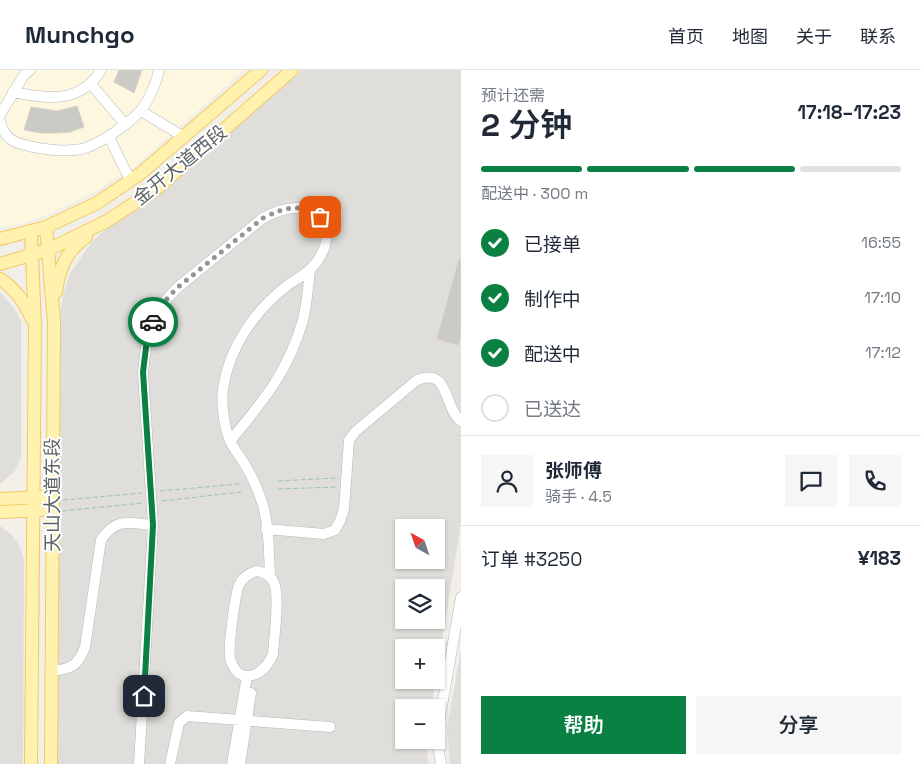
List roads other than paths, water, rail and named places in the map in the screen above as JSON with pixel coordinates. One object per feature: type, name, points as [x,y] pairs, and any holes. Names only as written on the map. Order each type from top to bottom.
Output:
[{"type":"main road","name":"金开大道西段","points":[[0,239],[46,227],[97,202],[130,180],[184,137],[261,70]]},
{"type":"main road","name":"金开大道西段","points":[[0,264],[48,250],[107,221],[156,189],[292,70]]},
{"type":"main road","points":[[54,322],[59,275],[64,260],[82,239],[107,221]]},
{"type":"main road","name":"天山大道东段","points":[[46,227],[54,322],[55,505],[51,764]]},
{"type":"main road","name":"天山大道东段","points":[[31,232],[35,325],[31,764]]},
{"type":"main road","points":[[0,279],[13,288],[20,296],[35,325]]},
{"type":"main road","points":[[0,499],[34,497],[55,505]]},
{"type":"main road","points":[[0,512],[34,510],[55,505]]},
{"type":"street","points":[[0,115],[24,75],[30,70]]},
{"type":"street","points":[[13,92],[37,97],[56,98],[73,94],[90,83],[100,70]]},
{"type":"street","points":[[0,121],[3,133],[18,144],[48,150],[83,149],[109,137],[141,111],[157,79],[159,70]]},
{"type":"street","points":[[90,83],[125,124]]},
{"type":"street","points":[[141,111],[184,137]]},
{"type":"street","points":[[109,137],[130,180]]},
{"type":"street","points":[[140,764],[153,525],[143,372],[147,339],[154,319],[165,301],[177,288],[263,218],[278,210],[298,208],[310,210],[320,217],[326,225],[325,248],[320,258],[310,270],[267,303],[249,325],[227,367],[222,390],[230,441],[248,470],[263,505],[270,577],[277,591],[270,663],[250,676]]},
{"type":"street","points":[[230,441],[269,394],[289,359],[303,318],[310,270]]},
{"type":"street","points":[[266,529],[324,534],[335,530],[344,509],[349,440],[356,431],[417,380],[425,377],[435,378],[444,386],[451,409],[461,421]]},
{"type":"street","points":[[51,670],[66,670],[75,665],[85,647],[101,540],[106,532],[114,525],[124,522],[153,525]]},
{"type":"street","points":[[250,676],[237,670],[230,657],[237,592],[239,584],[249,573],[256,570],[270,577]]},
{"type":"street","points":[[441,764],[438,729],[461,597]]},
{"type":"street","points":[[240,764],[250,676]]},
{"type":"street","points":[[170,764],[179,723],[182,718],[187,716],[330,727]]},
{"type":"street","points":[[232,764],[244,720]]}]
